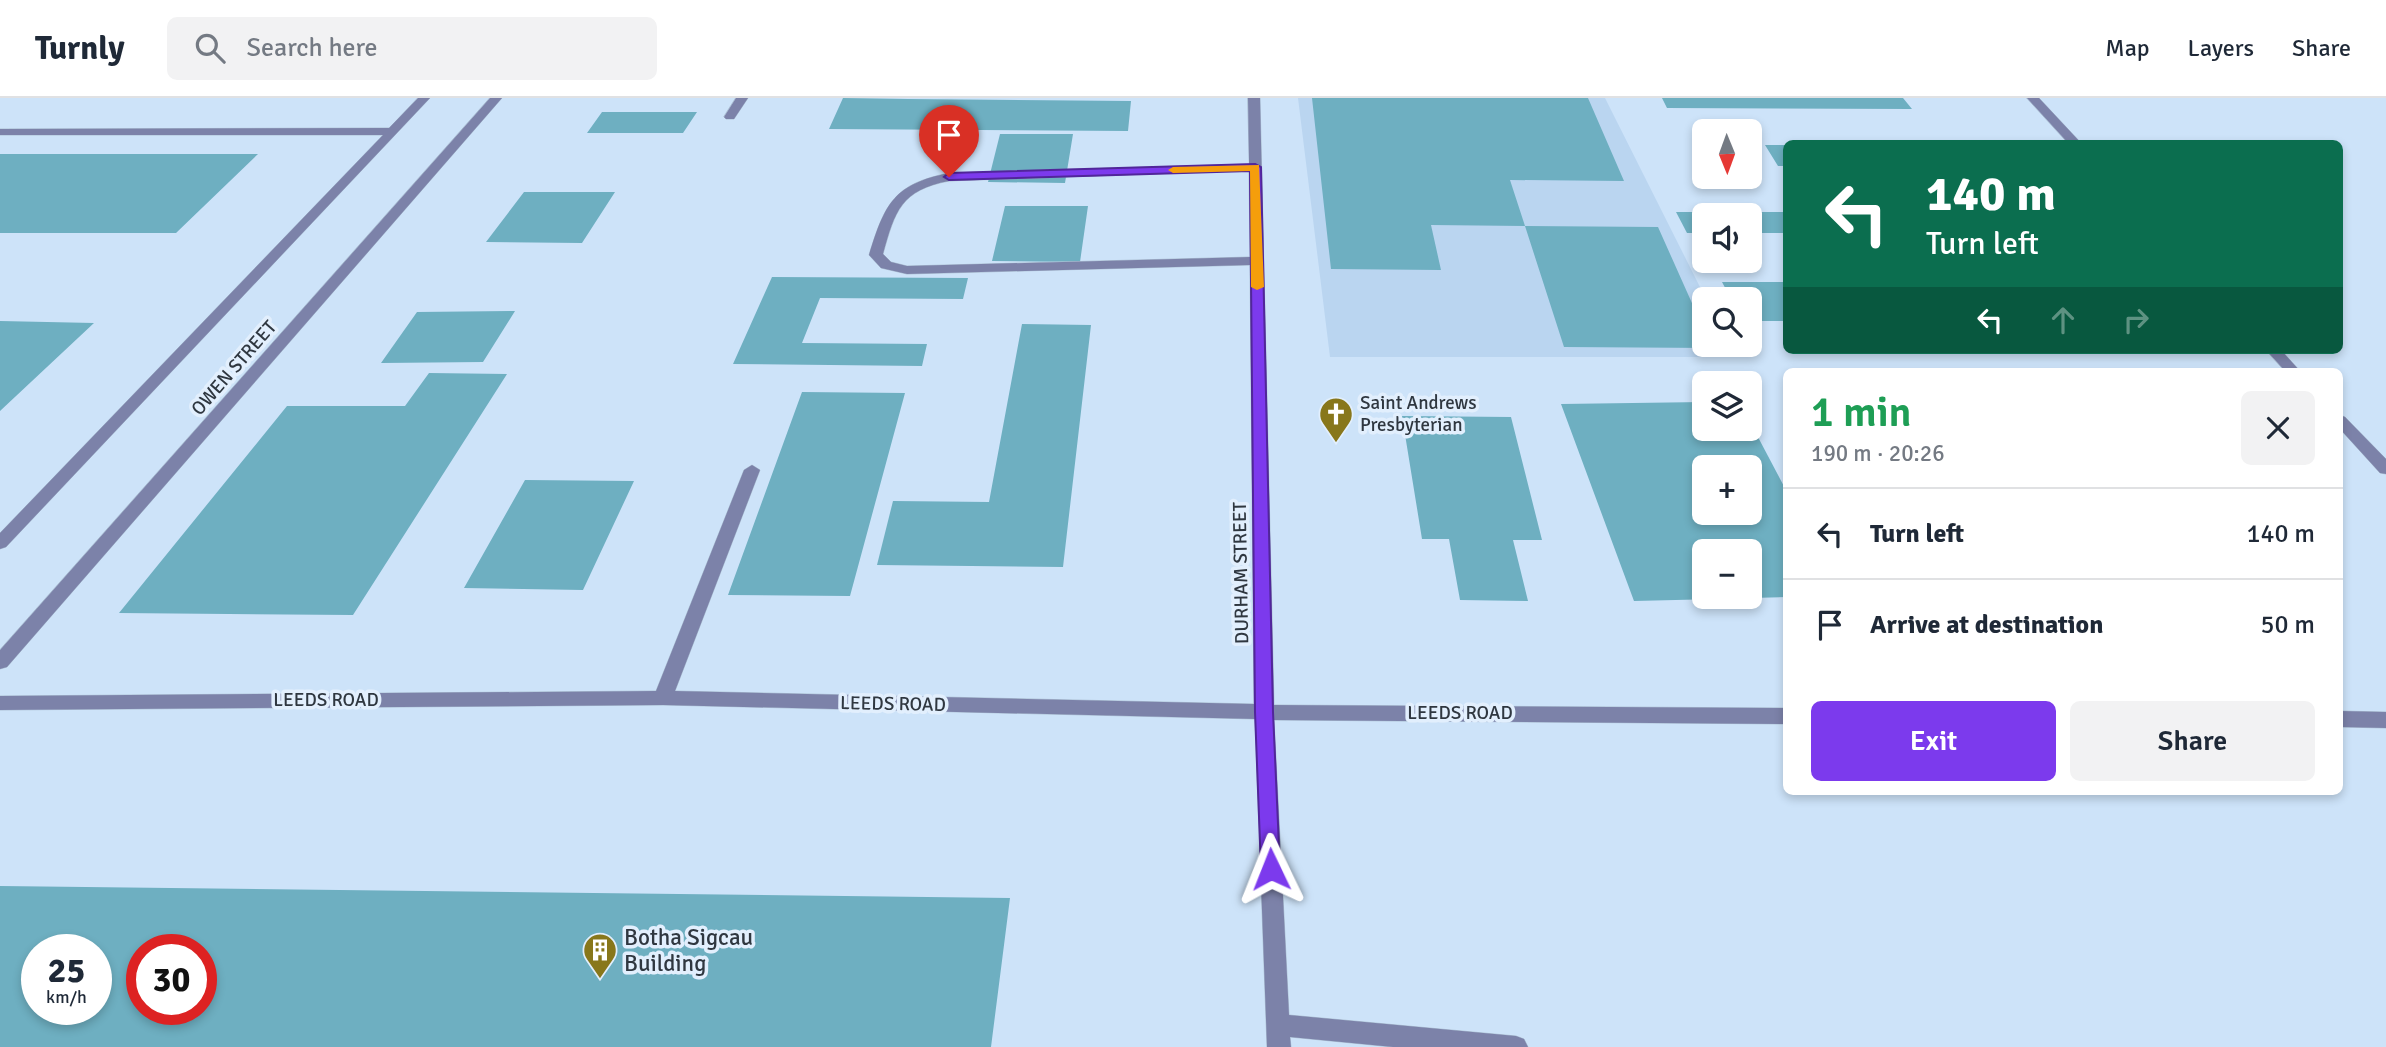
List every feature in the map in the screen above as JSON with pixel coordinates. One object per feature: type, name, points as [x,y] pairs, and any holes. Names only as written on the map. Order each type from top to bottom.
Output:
[{"type":"street","points":[[0,543],[424,98]]},
{"type":"street","name":"OWEN STREET","points":[[0,663],[496,98]]},
{"type":"street","points":[[730,117],[742,98]]},
{"type":"street","name":"DURHAM STREET","points":[[1254,98],[1264,712],[1278,1036]]},
{"type":"street","points":[[2033,98],[2072,140]]},
{"type":"street","points":[[0,132],[393,131]]},
{"type":"street","points":[[1255,167],[949,177],[923,181],[904,193],[888,211],[876,255],[886,265],[907,270],[1257,261]]},
{"type":"street","points":[[2277,354],[2290,368]]},
{"type":"street","points":[[2343,423],[2386,469]]},
{"type":"street","points":[[663,698],[752,470]]},
{"type":"street","name":"LEEDS ROAD","points":[[0,703],[663,698],[1264,712],[1783,716]]},
{"type":"street","points":[[2343,719],[2386,719]]},
{"type":"street","points":[[1278,1036],[1516,1047]]},
{"type":"shaded area","points":[[1298,98],[1605,98],[1700,287],[1692,287],[1692,357],[1330,357]]},
{"type":"building","points":[[843,98],[1131,101],[1128,131],[829,129]]},
{"type":"building","points":[[1312,98],[1588,98],[1624,181],[1510,180],[1525,226],[1431,225],[1441,270],[1331,269]]},
{"type":"building","points":[[1662,98],[1903,98],[1912,109],[1667,108]]},
{"type":"building","points":[[602,112],[697,112],[683,133],[587,133]]},
{"type":"building","points":[[1000,134],[1073,134],[1065,183],[988,182]]},
{"type":"building","points":[[1765,145],[1783,145],[1783,166],[1778,166]]},
{"type":"building","points":[[0,154],[258,154],[176,233],[0,233]]},
{"type":"building","points":[[524,192],[615,192],[582,243],[486,242]]},
{"type":"building","points":[[1005,206],[1088,206],[1080,262],[992,261]]},
{"type":"building","points":[[1676,212],[1692,212],[1692,233],[1687,233]]},
{"type":"building","points":[[1762,212],[1783,212],[1783,233],[1762,233]]},
{"type":"building","points":[[1525,226],[1658,227],[1692,303],[1692,348],[1564,347]]},
{"type":"building","points":[[772,277],[968,278],[963,299],[820,298],[802,343],[927,344],[922,366],[733,364]]},
{"type":"building","points":[[1722,282],[1783,282],[1783,321],[1762,321],[1762,287],[1725,287]]},
{"type":"building","points":[[515,311],[483,362],[381,363],[417,312]]},
{"type":"building","points":[[0,321],[94,323],[0,411]]},
{"type":"building","points":[[1022,324],[1091,325],[1063,567],[877,565],[893,501],[989,502]]},
{"type":"building","points":[[429,373],[507,374],[353,615],[119,613],[287,406],[405,406]]},
{"type":"building","points":[[802,392],[905,393],[850,596],[728,595]]},
{"type":"building","points":[[1692,402],[1692,441],[1760,441],[1783,484],[1783,597],[1762,598],[1762,539],[1692,539],[1692,600],[1634,601],[1561,404]]},
{"type":"building","points":[[1402,416],[1511,417],[1542,540],[1513,540],[1528,601],[1460,600],[1449,539],[1422,539]]},
{"type":"building","points":[[525,480],[634,481],[583,590],[464,588]]},
{"type":"building","name":"Botha Sigcau Building","points":[[0,886],[1010,898],[991,1047],[0,1047]]},
{"type":"slow traffic","points":[[1173,170],[1255,167],[1257,287]]},
{"type":"place","name":"Saint Andrews Presbyterian","points":[[1336,444]]},
{"type":"place","name":"Botha Sigcau Building","points":[[600,980]]},
{"type":"route","points":[[949,177],[1255,167],[1264,712],[1271,869]]}]
